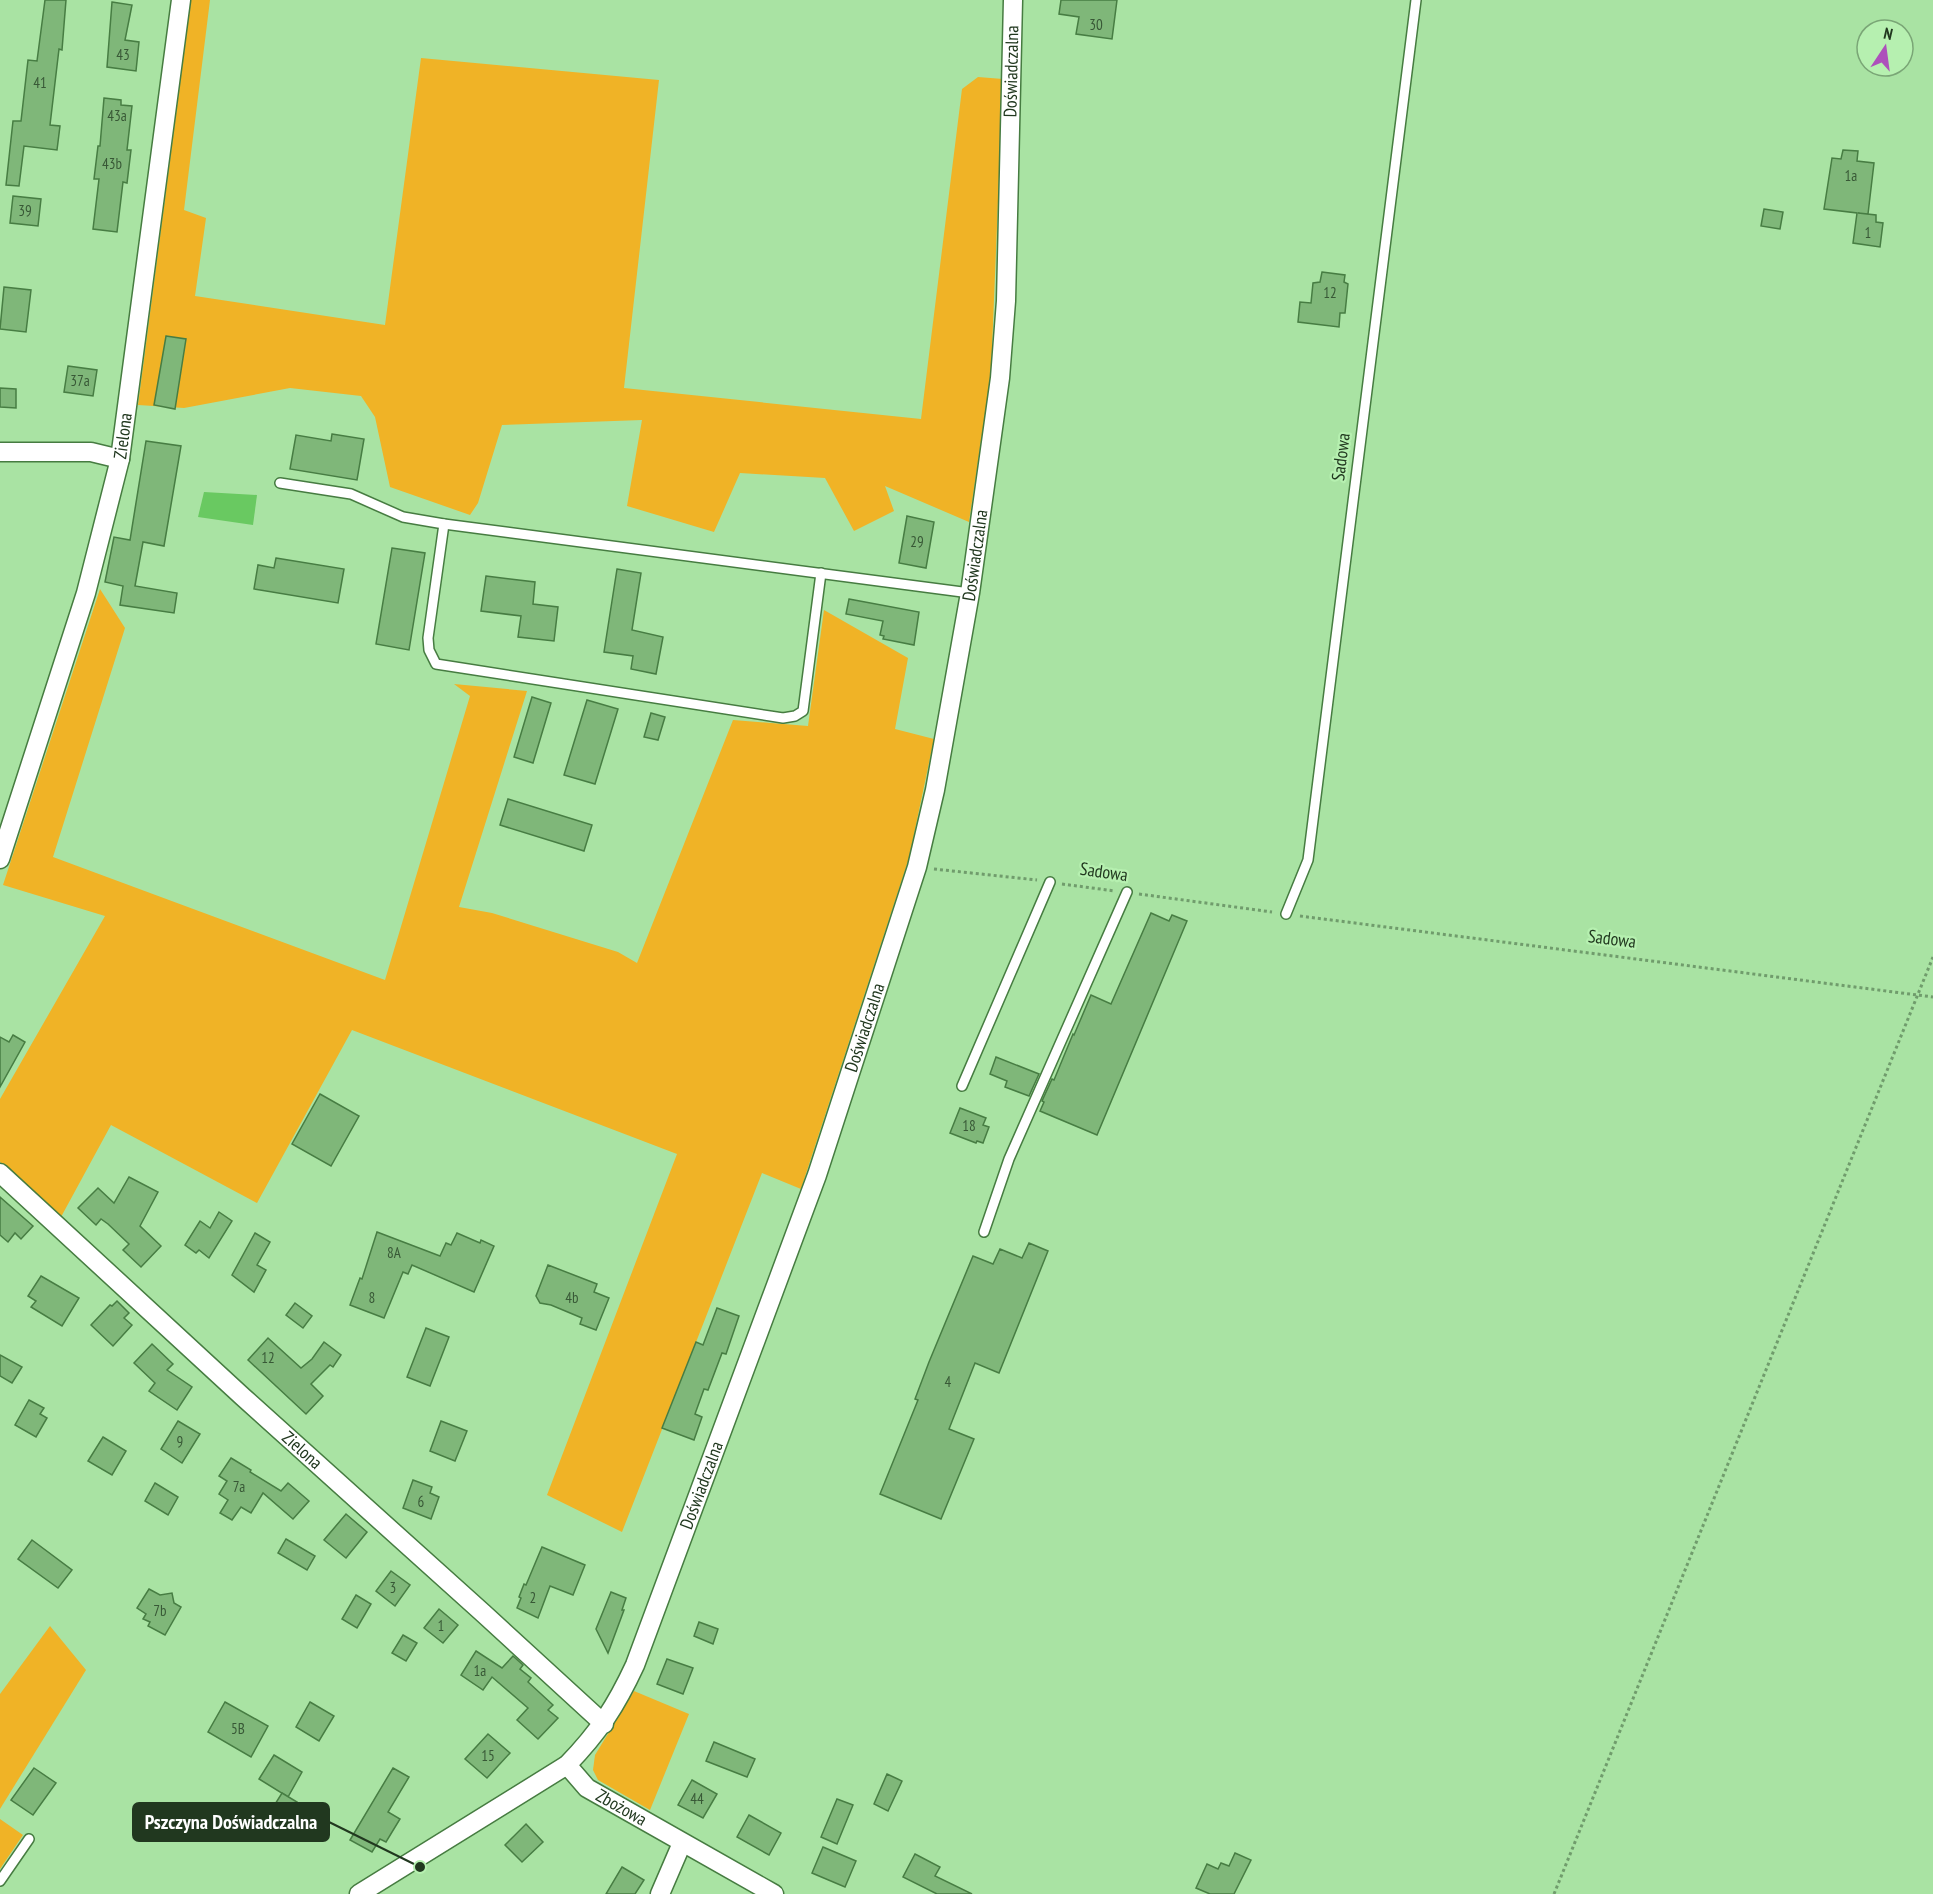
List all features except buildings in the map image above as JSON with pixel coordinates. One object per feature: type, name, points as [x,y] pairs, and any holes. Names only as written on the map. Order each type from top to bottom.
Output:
[{"type":"street","name":"Zielona","points":[[0,859],[86,593],[120,459],[181,0]]},
{"type":"street","name":"Doświadczalna","points":[[358,1894],[567,1765],[604,1724],[635,1665],[817,1175],[917,867],[935,790],[970,593],[1000,378],[1006,301],[1013,0]]},
{"type":"street","points":[[0,452],[91,452],[120,459]]},
{"type":"street","name":"Zielona","points":[[0,1173],[604,1724]]},
{"type":"street","name":"Zbożowa","points":[[567,1765],[587,1788],[774,1894]]},
{"type":"street","points":[[660,1894],[682,1843]]},
{"type":"lane","name":"Sadowa","points":[[1286,914],[1308,861],[1416,0]]},
{"type":"lane","points":[[280,483],[351,494],[403,517],[444,524],[970,593]]},
{"type":"lane","points":[[444,524],[428,639],[429,650],[436,664],[783,718],[795,717],[802,711],[821,573]]},
{"type":"lane","points":[[962,1086],[1050,882]]},
{"type":"lane","points":[[984,1232],[1009,1159],[1127,892]]},
{"type":"lane","points":[[0,1881],[29,1839]]},
{"type":"path","name":"Sadowa","points":[[917,867],[1050,882],[1933,997]]},
{"type":"path","points":[[1554,1894],[1933,957]]},
{"type":"shaded area","points":[[191,0],[210,0],[184,210],[206,218],[195,296],[385,325],[421,58],[659,80],[624,388],[921,419],[962,89],[978,77],[1003,79],[991,373],[969,522],[885,486],[894,511],[854,531],[825,478],[740,473],[714,532],[627,506],[642,420],[502,425],[478,503],[470,515],[390,487],[375,417],[361,396],[290,388],[184,408],[138,405]]},
{"type":"shaded area","points":[[204,492],[257,495],[253,525],[198,517]]},
{"type":"shaded area","points":[[100,589],[125,628],[53,857],[385,980],[470,696],[454,684],[527,691],[459,907],[492,913],[618,952],[637,963],[733,720],[808,726],[824,610],[908,658],[895,729],[934,739],[909,858],[801,1189],[762,1173],[622,1532],[547,1495],[677,1154],[352,1030],[257,1203],[111,1125],[61,1217],[0,1162],[0,1099],[105,916],[3,885]]},
{"type":"shaded area","points":[[50,1626],[86,1670],[0,1809],[0,1694]]},
{"type":"shaded area","points":[[634,1691],[689,1714],[650,1810],[598,1780],[593,1770],[595,1755]]},
{"type":"shaded area","points":[[0,1819],[23,1835],[0,1869]]},
{"type":"place","name":"Pszczyna Doświadczalna","points":[[420,1867]]}]
